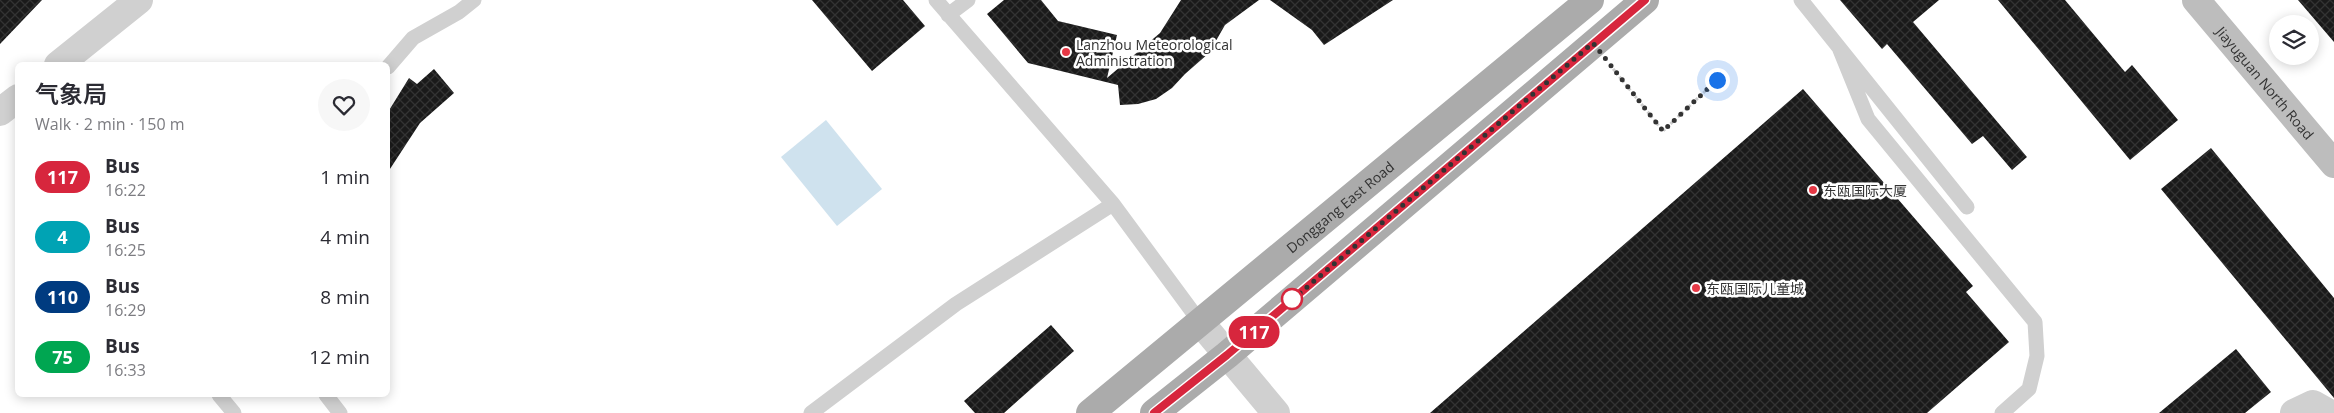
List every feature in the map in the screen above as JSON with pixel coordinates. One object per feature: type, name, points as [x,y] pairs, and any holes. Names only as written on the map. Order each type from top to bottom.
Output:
[{"type":"main road","name":"Donggang East Road","points":[[1090,413],[1590,0]]},
{"type":"main road","points":[[1154,413],[1227,355],[1645,0]]},
{"type":"main road","name":"Jiayuguan North Road","points":[[2196,0],[2334,164]]},
{"type":"street","points":[[62,62],[139,0]]},
{"type":"street","points":[[0,112],[15,100]]},
{"type":"street","points":[[1200,322],[1276,413]]},
{"type":"street","points":[[2294,413],[2313,404],[2329,413]]},
{"type":"lane","points":[[390,65],[413,38],[459,12],[474,0]]},
{"type":"lane","points":[[936,0],[1113,204],[1200,322]]},
{"type":"lane","points":[[948,15],[968,0]]},
{"type":"lane","points":[[1801,0],[1967,207]]},
{"type":"lane","points":[[1840,50],[1868,119],[2035,322],[2037,356],[2029,389],[2002,413]]},
{"type":"lane","points":[[811,413],[956,304],[1113,204]]},
{"type":"lane","points":[[222,397],[234,413]]},
{"type":"lane","points":[[328,397],[340,413]]},
{"type":"path","points":[[1593,43],[1663,131],[1717,80]]},
{"type":"water","points":[[826,120],[882,189],[837,226],[781,157]]},
{"type":"building","points":[[0,0],[42,0],[0,44]]},
{"type":"building","points":[[812,0],[903,0],[925,26],[872,71]]},
{"type":"building","name":"Lanzhou Meteorological Administration","points":[[1004,0],[1041,0],[1058,21],[1117,35],[1107,78],[1160,33],[1181,0],[1259,0],[1225,25],[1209,53],[1172,88],[1156,99],[1138,104],[1120,105],[1118,85],[1028,63],[987,14]]},
{"type":"building","points":[[1270,0],[1393,0],[1324,45],[1312,30]]},
{"type":"building","points":[[1840,0],[1939,0],[1913,22],[2027,157],[2012,170],[1983,136],[1972,144],[1887,44],[1882,49]]},
{"type":"building","points":[[1998,0],[2065,0],[2125,72],[2132,65],[2178,120],[2130,160]]},
{"type":"building","points":[[2298,0],[2334,0],[2334,42],[2319,24],[2319,15],[2311,15]]},
{"type":"building","points":[[434,69],[454,93],[420,123],[390,169],[390,109],[409,78],[417,84]]},
{"type":"building","name":"东瓯国际儿童城","points":[[1803,89],[1973,286],[1966,292],[2009,342],[1927,413],[1430,413]]},
{"type":"building","points":[[2211,148],[2334,298],[2334,398],[2161,189]]},
{"type":"building","points":[[1051,325],[1074,351],[1004,413],[975,413],[964,401]]},
{"type":"building","points":[[2236,349],[2271,392],[2245,413],[2159,413]]},
{"type":"bus line","name":"117","points":[[1154,413],[1227,355],[1645,0]]},
{"type":"place","name":"Lanzhou Meteorological Administration","points":[[1066,52]]},
{"type":"place","name":"东瓯国际大厦","points":[[1813,190]]},
{"type":"place","name":"东瓯国际儿童城","points":[[1696,288]]},
{"type":"route","points":[[1292,299],[1286,305],[1593,43],[1663,131],[1717,80]]}]
